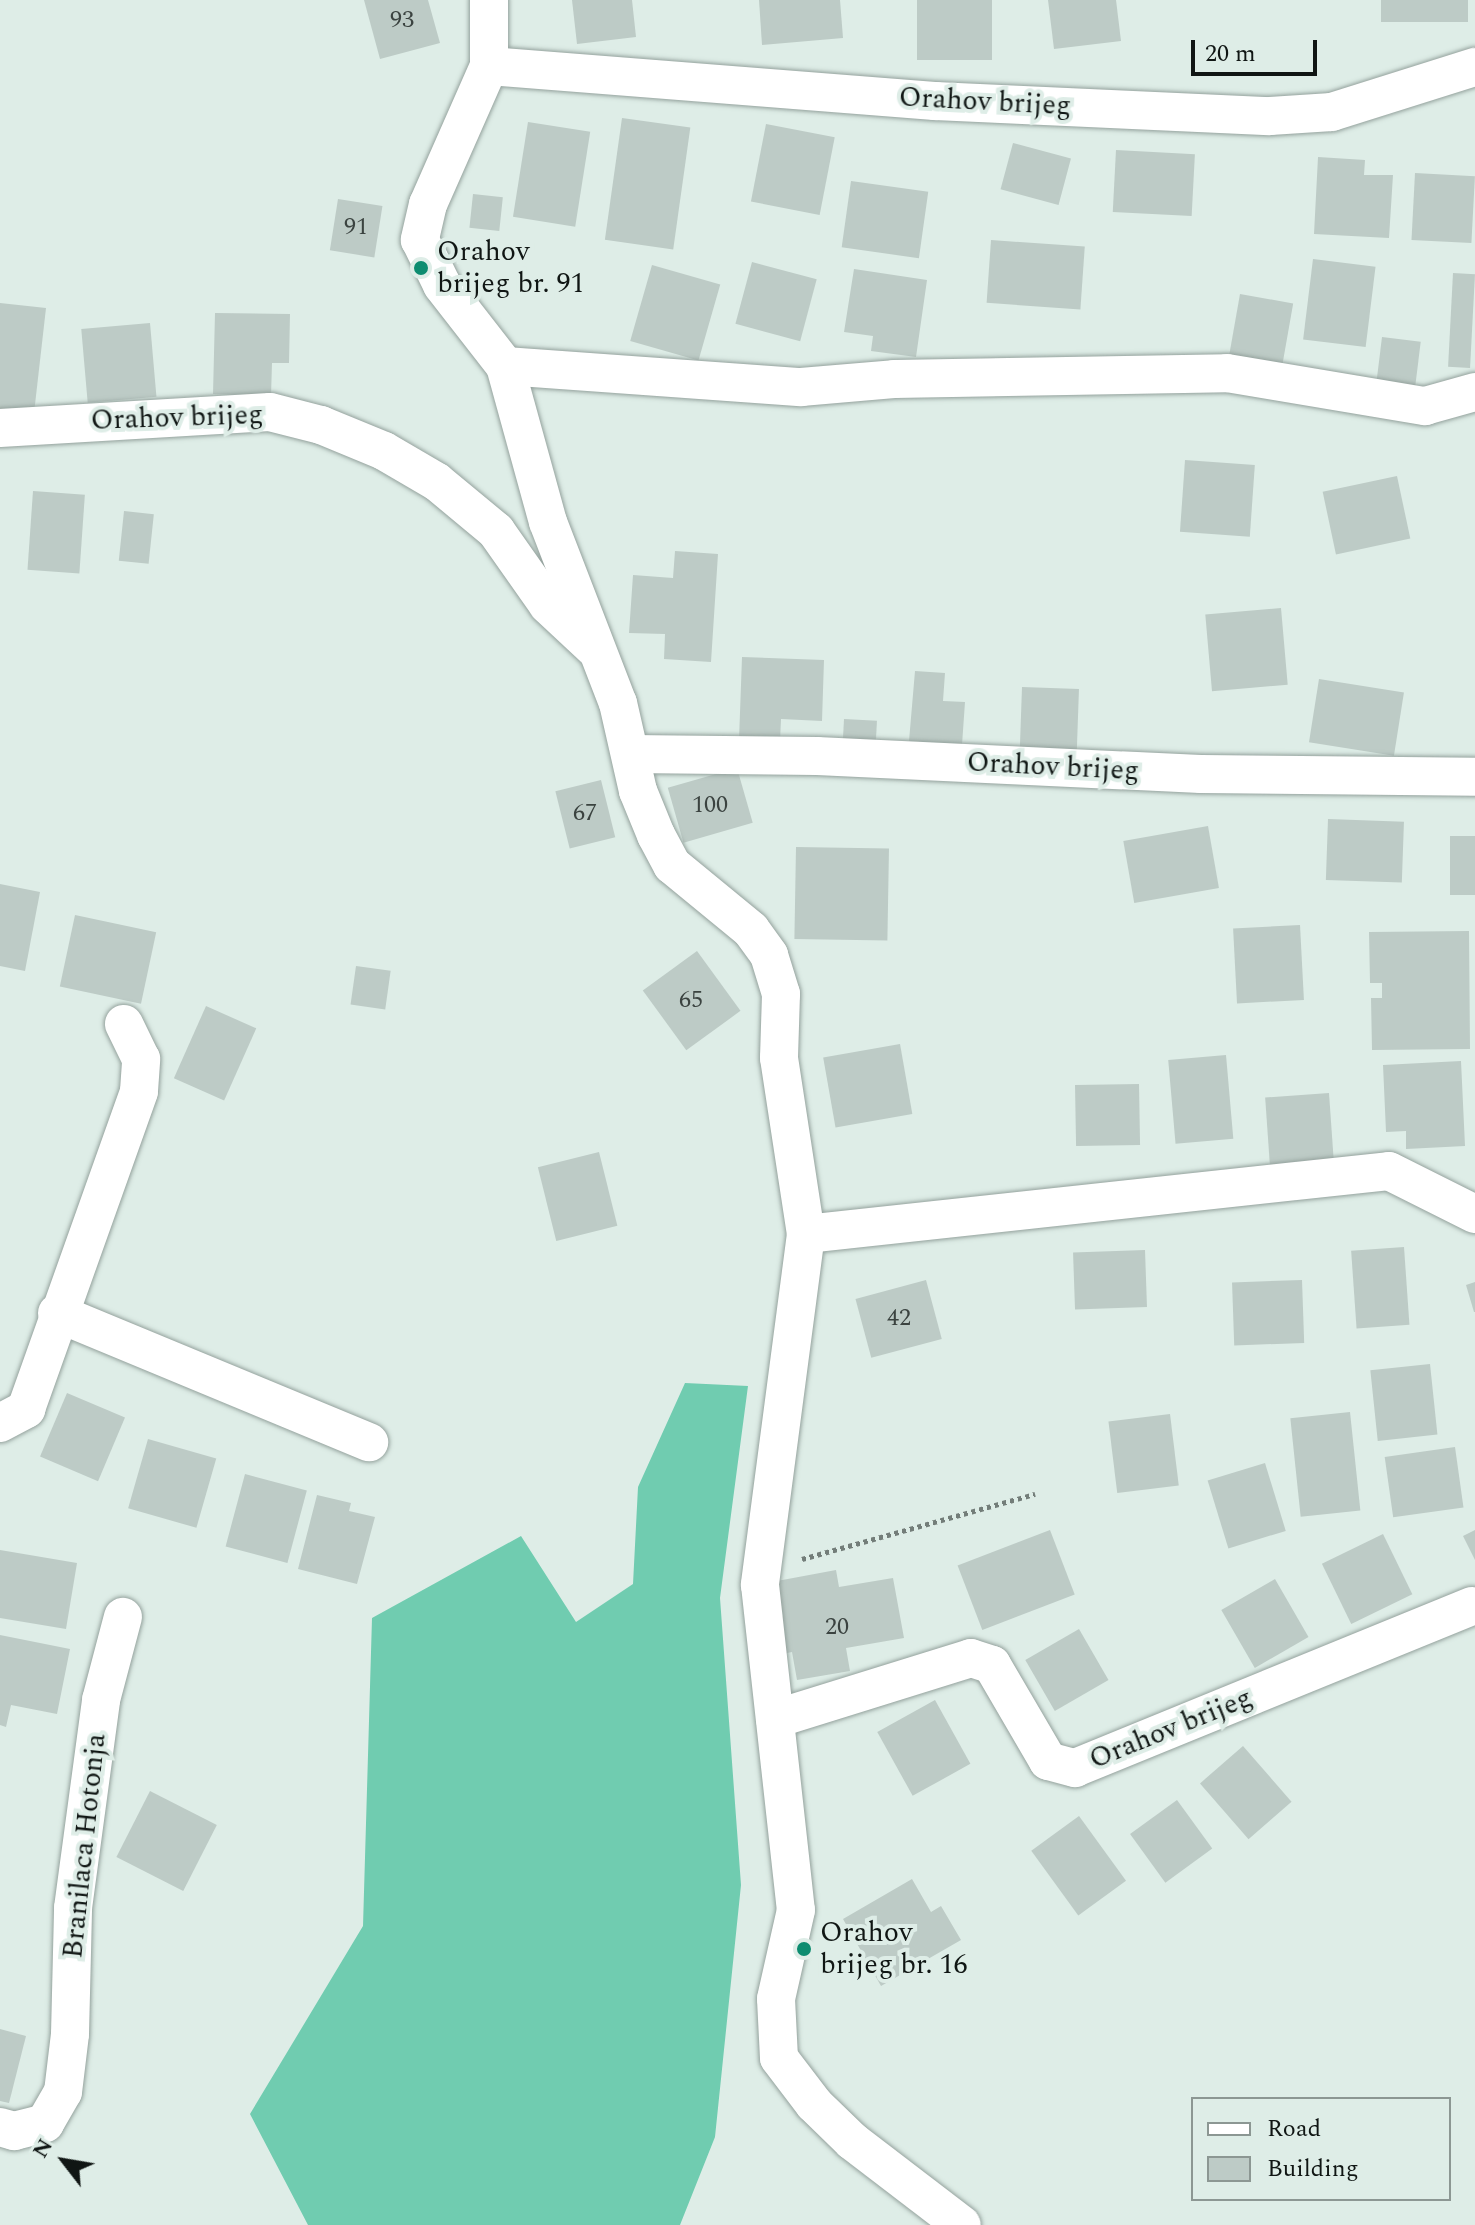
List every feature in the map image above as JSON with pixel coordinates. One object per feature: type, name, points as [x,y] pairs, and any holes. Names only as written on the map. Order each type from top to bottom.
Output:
[{"type":"street","name":"Orahov brijeg","points":[[489,0],[489,66],[428,204],[420,240],[442,285],[505,366],[548,522],[600,654],[631,754],[638,791],[672,865],[751,930],[769,955],[781,994],[779,1058],[806,1234],[762,1570],[796,1910],[776,1999],[779,2058],[814,2104],[852,2141],[962,2225]]},
{"type":"street","name":"Orahov brijeg","points":[[489,66],[935,101],[1270,116],[1332,112],[1475,67]]},
{"type":"street","points":[[505,366],[801,387],[894,379],[1227,373],[1425,406],[1475,392]]},
{"type":"street","name":"Orahov brijeg","points":[[0,428],[270,412],[321,425],[384,451],[437,482],[496,531],[548,605],[600,654]]},
{"type":"street","name":"Orahov brijeg","points":[[631,754],[817,756],[1201,774],[1475,777]]},
{"type":"street","points":[[0,1423],[26,1409],[57,1313],[139,1091],[141,1059],[124,1024]]},
{"type":"street","points":[[806,1234],[1389,1171],[1475,1214]]},
{"type":"street","points":[[57,1313],[369,1442]]},
{"type":"street","name":"Orahov brijeg","points":[[775,1719],[971,1658],[992,1665],[1048,1761],[1075,1768],[1472,1606]]},
{"type":"street","name":"Branilaca Hotonja","points":[[0,2127],[14,2131],[45,2123],[63,2092],[70,2034],[73,1908],[101,1700],[123,1617]]},
{"type":"path","points":[[762,1570],[1035,1494]]},
{"type":"green space","points":[[685,1383],[748,1386],[720,1598],[741,1885],[715,2137],[680,2225],[308,2225],[250,2114],[363,1926],[372,1618],[521,1536],[576,1622],[633,1584],[638,1487]]},
{"type":"building","points":[[364,0],[428,0],[440,43],[380,59]]},
{"type":"building","points":[[572,0],[632,0],[636,37],[577,44]]},
{"type":"building","points":[[759,0],[840,0],[843,38],[762,45]]},
{"type":"building","points":[[917,0],[992,0],[992,60],[917,60]]},
{"type":"building","points":[[1048,0],[1116,0],[1121,41],[1054,49]]},
{"type":"building","points":[[1381,0],[1468,0],[1468,22],[1381,22]]},
{"type":"building","points":[[622,118],[690,128],[673,249],[605,240]]},
{"type":"building","points":[[528,122],[590,132],[575,227],[513,217]]},
{"type":"building","points":[[766,124],[835,137],[820,215],[751,202]]},
{"type":"building","points":[[1013,143],[1071,159],[1059,205],[1001,189]]},
{"type":"building","points":[[1116,150],[1195,154],[1192,216],[1113,212]]},
{"type":"building","points":[[1318,157],[1365,160],[1364,175],[1393,175],[1389,238],[1314,234]]},
{"type":"building","points":[[1415,173],[1475,176],[1471,243],[1411,240]]},
{"type":"building","points":[[851,181],[928,192],[919,258],[842,247]]},
{"type":"building","points":[[473,194],[503,197],[499,231],[469,228]]},
{"type":"building","points":[[338,199],[382,206],[374,257],[330,250]]},
{"type":"building","points":[[991,240],[1085,247],[1080,309],[987,303]]},
{"type":"building","points":[[1313,259],[1376,267],[1366,347],[1303,339]]},
{"type":"building","points":[[752,262],[817,279],[800,341],[735,324]]},
{"type":"building","points":[[652,265],[720,285],[698,361],[630,341]]},
{"type":"building","points":[[854,269],[927,280],[916,357],[871,351],[873,336],[844,332]]},
{"type":"building","points":[[1453,273],[1475,274],[1470,368],[1448,367]]},
{"type":"building","points":[[1240,294],[1293,303],[1282,364],[1229,355]]},
{"type":"building","points":[[0,303],[46,308],[33,422],[0,418]]},
{"type":"building","points":[[215,313],[290,314],[289,363],[272,363],[271,396],[213,394]]},
{"type":"building","points":[[150,323],[156,397],[88,403],[81,329]]},
{"type":"building","points":[[1382,337],[1421,342],[1415,389],[1376,385]]},
{"type":"building","points":[[1185,460],[1255,465],[1250,537],[1180,532]]},
{"type":"building","points":[[1397,476],[1410,539],[1336,554],[1323,492]]},
{"type":"building","points":[[33,491],[85,495],[79,573],[27,570]]},
{"type":"building","points":[[124,511],[154,514],[149,564],[119,561]]},
{"type":"building","points":[[675,551],[718,554],[711,662],[664,659],[665,634],[629,633],[633,575],[673,578]]},
{"type":"building","points":[[1281,608],[1288,685],[1212,691],[1205,615]]},
{"type":"building","points":[[742,657],[824,660],[822,721],[781,719],[780,741],[739,740]]},
{"type":"building","points":[[915,671],[945,673],[943,701],[965,702],[962,745],[909,741]]},
{"type":"building","points":[[1319,679],[1404,692],[1394,756],[1309,742]]},
{"type":"building","points":[[1022,687],[1079,689],[1077,750],[1020,748]]},
{"type":"building","points":[[844,719],[877,721],[876,744],[843,742]]},
{"type":"building","points":[[737,768],[753,823],[684,843],[668,788]]},
{"type":"building","points":[[601,780],[615,837],[570,849],[555,791]]},
{"type":"building","points":[[1328,819],[1404,822],[1402,883],[1326,880]]},
{"type":"building","points":[[1208,826],[1219,888],[1134,903],[1123,841]]},
{"type":"building","points":[[1450,836],[1475,836],[1475,895],[1450,895]]},
{"type":"building","points":[[796,847],[889,849],[887,941],[794,939]]},
{"type":"building","points":[[0,884],[40,892],[25,971],[0,966]]},
{"type":"building","points":[[75,915],[156,932],[141,1004],[60,986]]},
{"type":"building","points":[[1300,925],[1304,1000],[1237,1003],[1233,929]]},
{"type":"building","points":[[1469,931],[1470,1049],[1372,1050],[1371,998],[1382,998],[1382,983],[1370,983],[1369,932]]},
{"type":"building","points":[[697,951],[740,1011],[686,1050],[643,990]]},
{"type":"building","points":[[356,966],[391,971],[385,1009],[351,1005]]},
{"type":"building","points":[[206,1006],[256,1028],[224,1101],[174,1078]]},
{"type":"building","points":[[900,1044],[912,1114],[836,1127],[823,1058]]},
{"type":"building","points":[[1226,1055],[1233,1139],[1176,1144],[1168,1060]]},
{"type":"building","points":[[1461,1061],[1465,1146],[1406,1149],[1406,1131],[1386,1132],[1383,1065]]},
{"type":"building","points":[[1139,1084],[1140,1145],[1076,1146],[1075,1085]]},
{"type":"building","points":[[1329,1093],[1334,1162],[1270,1166],[1265,1097]]},
{"type":"building","points":[[599,1152],[617,1226],[556,1241],[538,1167]]},
{"type":"building","points":[[1404,1247],[1409,1325],[1357,1329],[1351,1251]]},
{"type":"building","points":[[1145,1250],[1147,1307],[1075,1309],[1073,1253]]},
{"type":"building","points":[[926,1280],[942,1339],[871,1358],[855,1299]]},
{"type":"building","points":[[1302,1280],[1304,1343],[1234,1345],[1232,1282]]},
{"type":"building","points":[[1475,1282],[1475,1312],[1474,1312],[1466,1285]]},
{"type":"building","points":[[1430,1364],[1437,1435],[1378,1441],[1370,1370]]},
{"type":"building","points":[[67,1393],[125,1418],[98,1481],[40,1457]]},
{"type":"building","points":[[1350,1412],[1360,1510],[1301,1517],[1290,1418]]},
{"type":"building","points":[[1170,1414],[1179,1485],[1117,1493],[1108,1422]]},
{"type":"building","points":[[148,1439],[216,1459],[196,1528],[128,1508]]},
{"type":"building","points":[[1455,1447],[1463,1507],[1393,1517],[1385,1457]]},
{"type":"building","points":[[1265,1463],[1286,1531],[1228,1548],[1208,1481]]},
{"type":"building","points":[[245,1474],[307,1491],[287,1563],[226,1546]]},
{"type":"building","points":[[317,1495],[351,1503],[349,1511],[375,1517],[357,1584],[298,1569]]},
{"type":"building","points":[[1050,1530],[1075,1594],[982,1630],[958,1565]]},
{"type":"building","points":[[1475,1530],[1475,1560],[1463,1536]]},
{"type":"building","points":[[1383,1534],[1412,1594],[1351,1624],[1322,1564]]},
{"type":"building","points":[[0,1550],[77,1563],[66,1629],[0,1618]]},
{"type":"building","points":[[836,1570],[839,1587],[893,1578],[904,1638],[846,1648],[850,1671],[797,1680],[792,1652],[777,1655],[771,1619],[783,1616],[777,1581]]},
{"type":"building","points":[[1275,1579],[1308,1637],[1255,1668],[1221,1610]]},
{"type":"building","points":[[1079,1629],[1108,1680],[1055,1711],[1025,1660]]},
{"type":"building","points":[[0,1635],[70,1649],[57,1714],[11,1705],[6,1727],[0,1725]]},
{"type":"building","points":[[935,1700],[970,1764],[913,1796],[877,1732]]},
{"type":"building","points":[[1243,1746],[1292,1802],[1249,1839],[1200,1783]]},
{"type":"building","points":[[150,1791],[217,1825],[183,1891],[116,1857]]},
{"type":"building","points":[[1177,1800],[1212,1849],[1165,1883],[1130,1834]]},
{"type":"building","points":[[1079,1816],[1126,1881],[1078,1915],[1031,1851]]},
{"type":"building","points":[[912,1879],[931,1912],[941,1906],[961,1940],[881,1986],[843,1919]]},
{"type":"building","points":[[0,2029],[26,2036],[9,2103],[0,2101]]},
{"type":"place","name":"Orahov brijeg br. 91","points":[[421,268]]},
{"type":"place","name":"Orahov brijeg br. 16","points":[[804,1949]]}]
